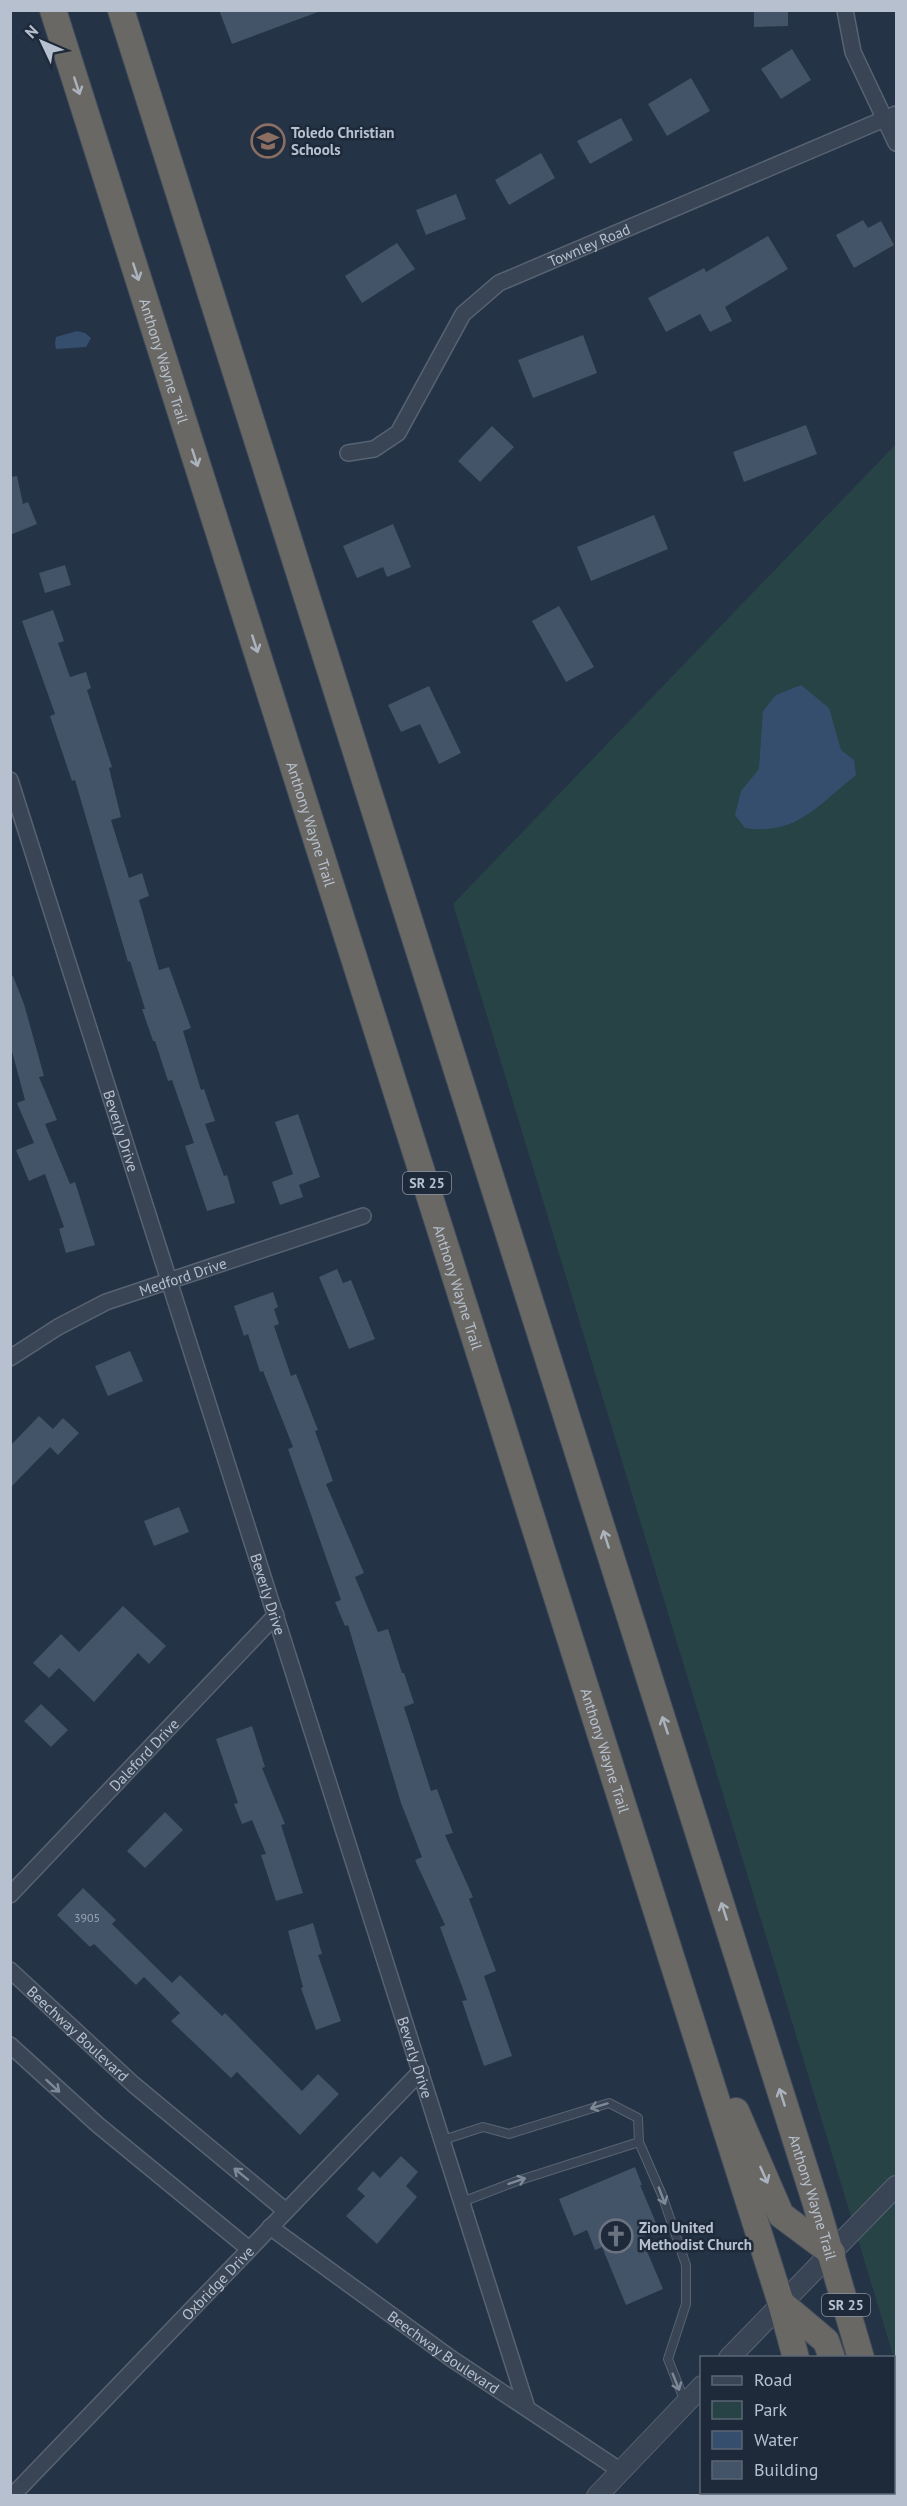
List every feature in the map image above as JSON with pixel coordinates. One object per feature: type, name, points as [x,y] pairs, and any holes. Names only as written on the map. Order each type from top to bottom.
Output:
[{"type":"highway","name":"Anthony Wayne Trail","points":[[52,10],[782,2303],[795,2356]]},
{"type":"highway","name":"Anthony Wayne Trail","points":[[121,10],[832,2253],[860,2356]]},
{"type":"highway","points":[[681,1987],[781,2215],[832,2253]]},
{"type":"highway","points":[[782,2303],[826,2341],[831,2356]]},
{"type":"street","points":[[845,10],[853,52],[891,116],[897,143]]},
{"type":"street","name":"Townley Road","points":[[348,453],[374,449],[398,433],[463,314],[499,283],[891,116]]},
{"type":"street","name":"Beverly Drive","points":[[10,780],[527,2408]]},
{"type":"street","name":"Medford Drive","points":[[10,1358],[58,1327],[106,1302],[363,1216]]},
{"type":"street","name":"Daleford Drive","points":[[10,1895],[276,1615]]},
{"type":"street","name":"Beechway Boulevard","points":[[10,1970],[133,2084],[286,2211]]},
{"type":"street","points":[[10,2045],[98,2125],[249,2249]]},
{"type":"street","name":"Oxbridge Drive","points":[[12,2496],[421,2071]]},
{"type":"street","points":[[731,2356],[897,2186]]},
{"type":"street","name":"Beechway Boulevard","points":[[270,2227],[452,2359],[621,2470]]},
{"type":"street","points":[[597,2496],[700,2388]]},
{"type":"lane","points":[[443,2140],[483,2127],[509,2134],[609,2103],[638,2118],[639,2142],[662,2195],[686,2265],[686,2304],[668,2359],[685,2403]]},
{"type":"lane","points":[[462,2202],[517,2181],[639,2142]]},
{"type":"green space","points":[[896,444],[896,2365],[895,2356],[453,904]]},
{"type":"water","points":[[77,331],[91,338],[86,347],[56,349],[56,337]]},
{"type":"water","points":[[801,685],[829,708],[841,750],[854,760],[856,775],[818,807],[793,823],[763,829],[745,828],[735,815],[741,791],[759,769],[763,711],[776,695]]},
{"type":"building","points":[[219,10],[317,10],[318,12],[232,44]]},
{"type":"building","points":[[754,10],[788,10],[788,26],[754,27]]},
{"type":"building","points":[[792,49],[811,80],[781,99],[761,69]]},
{"type":"building","points":[[691,78],[710,111],[667,136],[648,104]]},
{"type":"building","points":[[621,118],[633,140],[590,164],[577,141]]},
{"type":"building","points":[[541,153],[555,178],[509,205],[495,180]]},
{"type":"building","points":[[456,194],[466,219],[426,235],[416,210]]},
{"type":"building","points":[[863,220],[868,228],[881,221],[894,245],[854,268],[836,235]]},
{"type":"building","points":[[768,236],[788,269],[725,307],[732,321],[710,332],[700,314],[666,332],[648,298],[704,268],[706,272]]},
{"type":"building","points":[[397,243],[415,269],[362,303],[345,276]]},
{"type":"building","points":[[583,335],[597,373],[533,398],[518,360]]},
{"type":"building","points":[[806,425],[817,454],[744,482],[733,452]]},
{"type":"building","points":[[492,426],[514,447],[480,482],[458,461]]},
{"type":"building","points":[[17,476],[23,504],[28,502],[37,524],[10,535],[10,477]]},
{"type":"building","points":[[654,515],[668,549],[591,581],[577,547]]},
{"type":"building","points":[[393,524],[411,567],[387,577],[383,567],[357,578],[343,546]]},
{"type":"building","points":[[65,565],[71,585],[45,593],[39,573]]},
{"type":"building","points":[[559,606],[594,667],[566,682],[532,621]]},
{"type":"building","points":[[53,610],[64,641],[58,643],[70,677],[86,672],[91,688],[87,690],[112,767],[109,768],[121,817],[111,820],[129,878],[142,873],[149,896],[139,900],[159,970],[169,967],[191,1028],[183,1031],[201,1090],[204,1089],[215,1121],[205,1124],[224,1176],[227,1175],[235,1203],[207,1211],[185,1146],[194,1143],[172,1080],[168,1081],[142,1009],[145,1009],[130,961],[128,962],[75,780],[72,781],[50,716],[55,714],[22,621]]},
{"type":"building","points":[[429,686],[461,753],[439,764],[420,724],[401,732],[388,705]]},
{"type":"building","points":[[10,976],[13,976],[24,1004],[44,1076],[39,1077],[57,1120],[45,1124],[70,1184],[75,1182],[95,1245],[66,1253],[59,1229],[64,1227],[45,1174],[29,1181],[16,1150],[34,1143],[17,1103],[25,1100],[10,1044]]},
{"type":"building","points":[[298,1114],[320,1177],[299,1185],[303,1197],[280,1205],[272,1182],[293,1174],[275,1122]]},
{"type":"building","points":[[337,1269],[343,1283],[351,1280],[375,1339],[349,1349],[319,1277]]},
{"type":"building","points":[[273,1292],[278,1307],[274,1309],[279,1324],[274,1326],[291,1376],[296,1374],[318,1430],[315,1431],[333,1481],[326,1484],[364,1573],[355,1577],[378,1632],[388,1629],[402,1673],[404,1673],[414,1703],[404,1707],[431,1791],[437,1789],[453,1833],[445,1835],[473,1897],[469,1899],[496,1971],[484,1976],[512,2056],[484,2066],[462,2001],[467,2000],[440,1927],[445,1925],[415,1860],[422,1857],[401,1803],[348,1625],[345,1626],[335,1602],[341,1600],[288,1449],[293,1447],[263,1371],[260,1372],[248,1334],[244,1336],[234,1306]]},
{"type":"building","points":[[130,1351],[143,1381],[108,1396],[95,1366]]},
{"type":"building","points":[[39,1416],[53,1429],[63,1418],[79,1433],[58,1455],[50,1447],[10,1488],[10,1446]]},
{"type":"building","points":[[179,1507],[189,1532],[154,1546],[144,1521]]},
{"type":"building","points":[[123,1606],[166,1646],[149,1664],[138,1653],[94,1702],[59,1668],[49,1678],[33,1663],[61,1634],[79,1652]]},
{"type":"building","points":[[41,1704],[68,1730],[51,1747],[24,1721]]},
{"type":"building","points":[[252,1726],[265,1767],[262,1768],[285,1824],[281,1825],[303,1893],[276,1901],[261,1855],[266,1854],[252,1820],[242,1824],[234,1804],[238,1803],[216,1739]]},
{"type":"building","points":[[165,1812],[183,1830],[145,1868],[127,1851]]},
{"type":"building","points":[[83,1888],[116,1920],[112,1924],[172,1983],[180,1975],[222,2016],[225,2013],[302,2091],[318,2074],[339,2094],[300,2135],[237,2072],[231,2078],[171,2021],[180,2013],[144,1977],[136,1985],[94,1944],[90,1947],[57,1915]]},
{"type":"building","points":[[313,1923],[322,1954],[318,1955],[341,2021],[316,2030],[301,1988],[303,1987],[288,1931]]},
{"type":"building","points":[[401,2156],[418,2172],[406,2186],[417,2197],[377,2244],[346,2216],[365,2196],[357,2189],[373,2171],[380,2178]]},
{"type":"building","name":"Zion United Methodist Church","points":[[635,2167],[659,2230],[641,2237],[663,2289],[626,2305],[602,2247],[595,2250],[587,2230],[574,2236],[559,2199]]},
{"type":"place","name":"Toledo Christian Schools","points":[[268,141]]},
{"type":"place","name":"Zion United Methodist Church","points":[[616,2236]]}]
